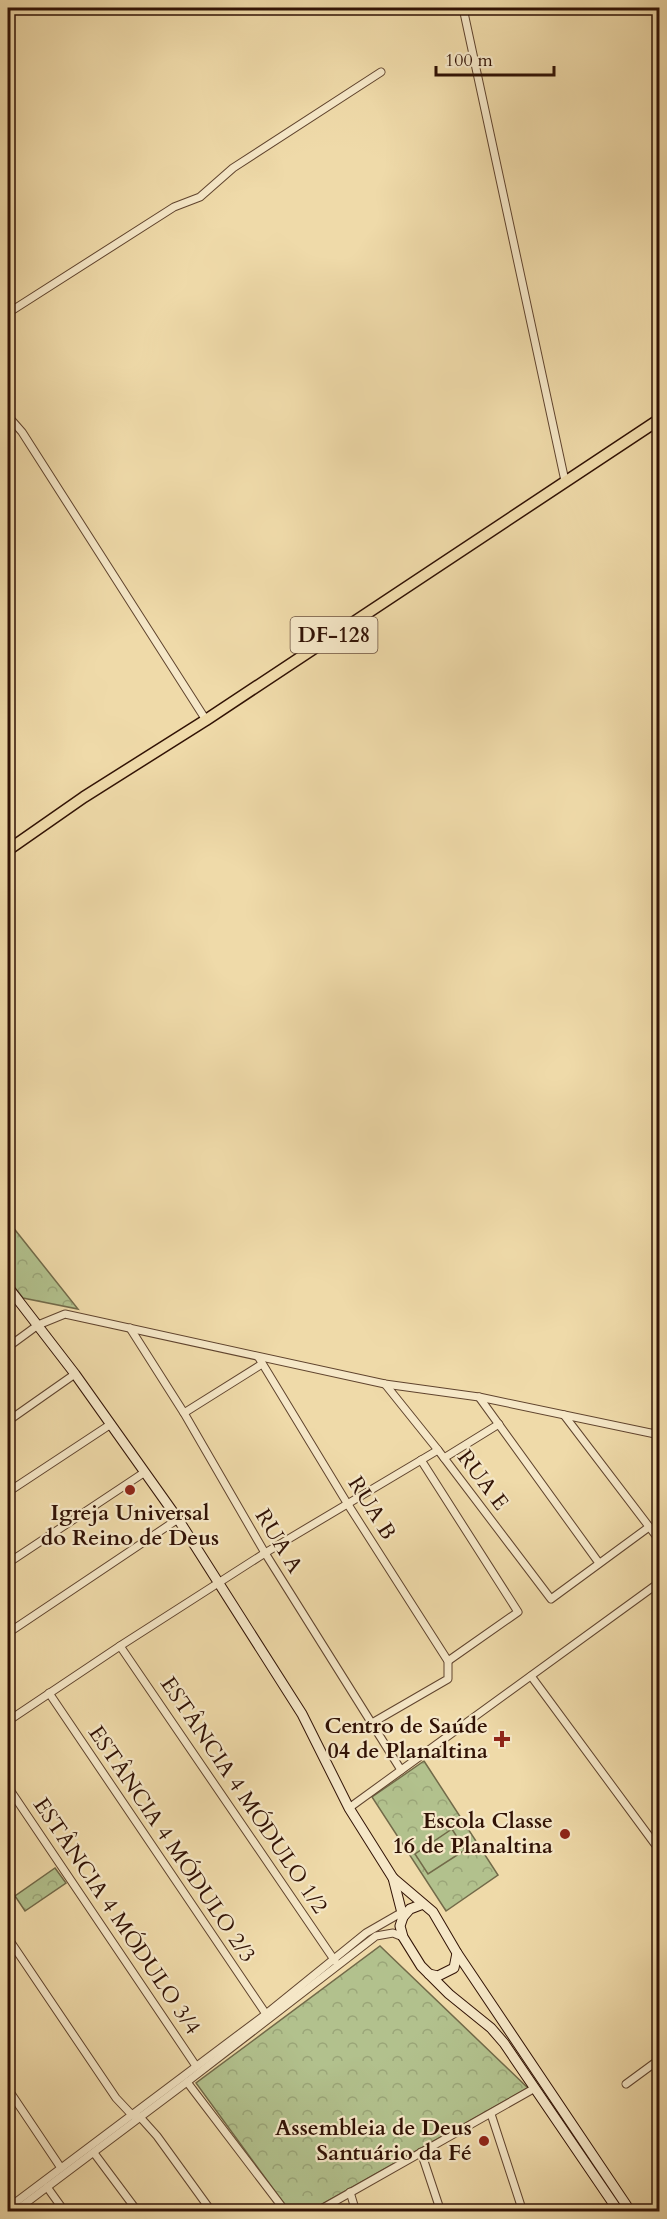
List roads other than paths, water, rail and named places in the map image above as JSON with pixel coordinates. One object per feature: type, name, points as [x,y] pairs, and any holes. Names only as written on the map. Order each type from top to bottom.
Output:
[{"type":"main road","name":"DF-128","points":[[8,850],[84,797],[206,720],[660,419]]},
{"type":"street","points":[[463,8],[566,481]]},
{"type":"street","points":[[8,314],[174,207],[200,197],[233,168],[381,72]]},
{"type":"street","points":[[8,416],[22,432],[206,720]]},
{"type":"street","points":[[8,1287],[75,1374],[178,1519],[302,1714],[349,1808],[393,1878],[433,1912],[457,1953],[632,2211]]},
{"type":"street","points":[[8,1347],[38,1325],[65,1314],[260,1361],[385,1384],[479,1397],[658,1436]]},
{"type":"street","name":"RUA A","points":[[130,1328],[265,1553],[401,1770]]},
{"type":"street","points":[[183,1413],[260,1361]]},
{"type":"street","name":"RUA B","points":[[260,1361],[448,1661]]},
{"type":"street","points":[[8,1421],[75,1374]]},
{"type":"street","name":"RUA E","points":[[385,1384],[551,1599],[600,1563]]},
{"type":"street","points":[[479,1397],[600,1563],[649,1527]]},
{"type":"street","points":[[564,1415],[660,1541]]},
{"type":"street","points":[[8,1492],[111,1424]]},
{"type":"street","points":[[444,1458],[499,1424]]},
{"type":"street","points":[[8,1721],[265,1553],[438,1450]]},
{"type":"street","points":[[372,1724],[448,1679],[448,1661],[518,1612],[421,1460]]},
{"type":"street","points":[[8,1563],[145,1472]]},
{"type":"street","points":[[8,1633],[178,1519]]},
{"type":"street","points":[[349,1808],[660,1582]]},
{"type":"street","name":"ESTÂNCIA 4 MÓDULO 1/2","points":[[120,1646],[336,1962]]},
{"type":"street","points":[[531,1676],[660,1851]]},
{"type":"street","name":"ESTÂNCIA 4 MÓDULO 2/3","points":[[49,1693],[266,2014]]},
{"type":"street","name":"ESTÂNCIA 4 MÓDULO 3/4","points":[[8,1787],[196,2066]]},
{"type":"street","points":[[393,1878],[403,1917]]},
{"type":"street","points":[[423,1904],[410,1910],[403,1917],[400,1926],[403,1937],[421,1966],[449,1994],[491,2028],[619,2211]]},
{"type":"street","points":[[8,2208],[47,2187],[187,2082],[336,1962],[366,1933],[399,1914],[403,1917]]},
{"type":"street","points":[[14,2211],[61,2168],[336,1962],[376,1936],[393,1933],[403,1937]]},
{"type":"street","points":[[8,1938],[116,2098],[132,2115],[140,2117],[157,2136],[212,2211]]},
{"type":"street","points":[[429,1974],[438,1976],[453,1968],[457,1953]]},
{"type":"street","points":[[626,2084],[660,2059]]},
{"type":"street","points":[[187,2082],[196,2066]]},
{"type":"street","points":[[187,2082],[286,2211]]},
{"type":"street","points":[[316,2211],[535,2088]]},
{"type":"street","points":[[8,2090],[61,2168]]},
{"type":"street","points":[[491,2114],[523,2211]]},
{"type":"street","points":[[421,2152],[441,2211]]},
{"type":"street","points":[[94,2153],[138,2211]]},
{"type":"street","points":[[47,2187],[65,2211]]},
{"type":"street","points":[[350,2192],[356,2211]]},
{"type":"place","name":"Igreja Universal do Reino de Deus","points":[[130,1490]]},
{"type":"place","name":"Centro de Saúde 04 de Planaltina","points":[[502,1739]]},
{"type":"place","name":"Escola Classe 16 de Planaltina","points":[[565,1834]]},
{"type":"place","name":"Assembleia de Deus Santuário da Fé","points":[[484,2141]]}]
